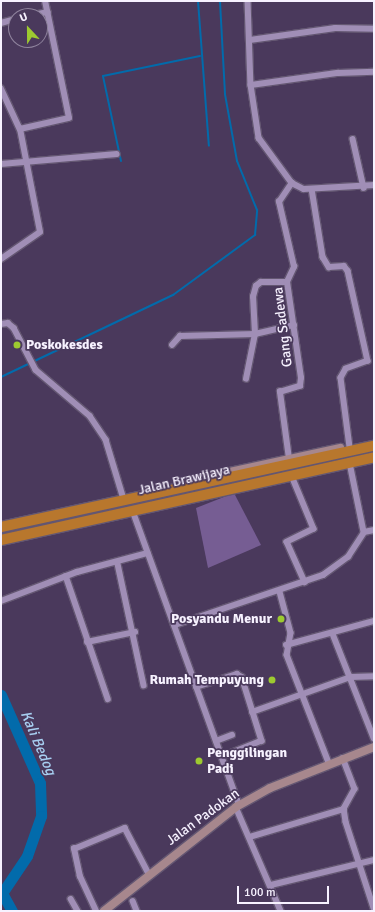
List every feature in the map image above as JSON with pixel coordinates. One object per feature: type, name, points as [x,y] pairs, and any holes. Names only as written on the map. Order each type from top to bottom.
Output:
[{"type":"highway","name":"Jalan Brawijaya","points":[[1,527],[374,446]]},
{"type":"highway","name":"Jalan Brawijaya","points":[[1,535],[113,513],[374,453]]},
{"type":"highway","points":[[1,540],[113,513],[133,511],[374,458]]},
{"type":"street","points":[[248,1],[251,85],[259,138],[292,183],[312,190],[364,188],[374,185]]},
{"type":"street","points":[[20,129],[69,118],[48,12]]},
{"type":"street","points":[[250,40],[335,28],[374,29]]},
{"type":"street","points":[[251,85],[338,73],[374,72]]},
{"type":"street","points":[[1,88],[20,129],[24,162],[38,217],[38,234],[1,259]]},
{"type":"street","points":[[353,139],[364,188]]},
{"type":"street","points":[[1,164],[117,154]]},
{"type":"street","name":"Gang Sadewa","points":[[289,459],[280,392],[300,386],[294,325],[287,282],[294,267],[279,202],[292,183]]},
{"type":"street","points":[[312,190],[323,257],[330,267],[344,266],[348,271],[368,362],[346,369],[341,378],[350,446]]},
{"type":"street","points":[[246,380],[255,334],[253,297],[256,286],[261,282],[287,282]]},
{"type":"street","points":[[1,324],[8,323],[14,328],[36,370],[94,422],[106,440],[123,496]]},
{"type":"street","points":[[172,345],[180,336],[255,334],[294,325]]},
{"type":"street","points":[[1,523],[350,446],[374,446]]},
{"type":"street","points":[[350,463],[364,532]]},
{"type":"street","points":[[292,476],[314,530],[287,542],[305,582]]},
{"type":"street","points":[[133,511],[222,757],[238,806],[280,911]]},
{"type":"street","points":[[175,625],[280,592],[339,567],[364,532],[374,530]]},
{"type":"street","points":[[1,601],[66,576],[118,564],[148,553]]},
{"type":"street","points":[[118,564],[135,632],[144,685]]},
{"type":"street","points":[[66,576],[87,642],[108,699]]},
{"type":"street","points":[[280,592],[291,633],[286,645],[302,697],[329,763]]},
{"type":"street","points":[[286,645],[333,634],[374,621]]},
{"type":"street","points":[[87,642],[135,632]]},
{"type":"street","points":[[333,634],[374,738]]},
{"type":"street","points":[[196,687],[240,674],[261,743],[222,757]]},
{"type":"street","points":[[252,712],[302,697],[351,677],[374,676]]},
{"type":"street","points":[[216,741],[232,735]]},
{"type":"street","name":"Jalan Padokan","points":[[104,911],[128,893],[149,874],[238,806],[329,763],[374,747]]},
{"type":"street","points":[[343,758],[355,789],[344,809],[359,864],[372,894],[374,908]]},
{"type":"street","points":[[250,837],[344,809]]},
{"type":"street","points":[[96,911],[80,877],[74,849],[125,828],[149,874]]},
{"type":"street","points":[[271,886],[374,860]]},
{"type":"street","points":[[71,899],[78,911]]},
{"type":"street","points":[[133,901],[137,911]]},
{"type":"shaded area","points":[[234,493],[261,545],[208,568],[196,508]]},
{"type":"waterway","points":[[198,1],[209,146]]},
{"type":"waterway","points":[[1,377],[173,295],[255,235],[257,210],[237,161],[225,94],[220,1]]},
{"type":"waterway","points":[[121,161],[103,76],[200,56]]},
{"type":"waterway","name":"Kali Bedog","points":[[1,695],[40,783],[41,816],[27,856],[2,893],[12,911]]},
{"type":"place","name":"Poskokesdes","points":[[17,345]]},
{"type":"place","name":"Posyandu Menur","points":[[281,619]]},
{"type":"place","name":"Rumah Tempuyung","points":[[272,680]]},
{"type":"place","name":"Penggilingan Padi","points":[[199,761]]}]
